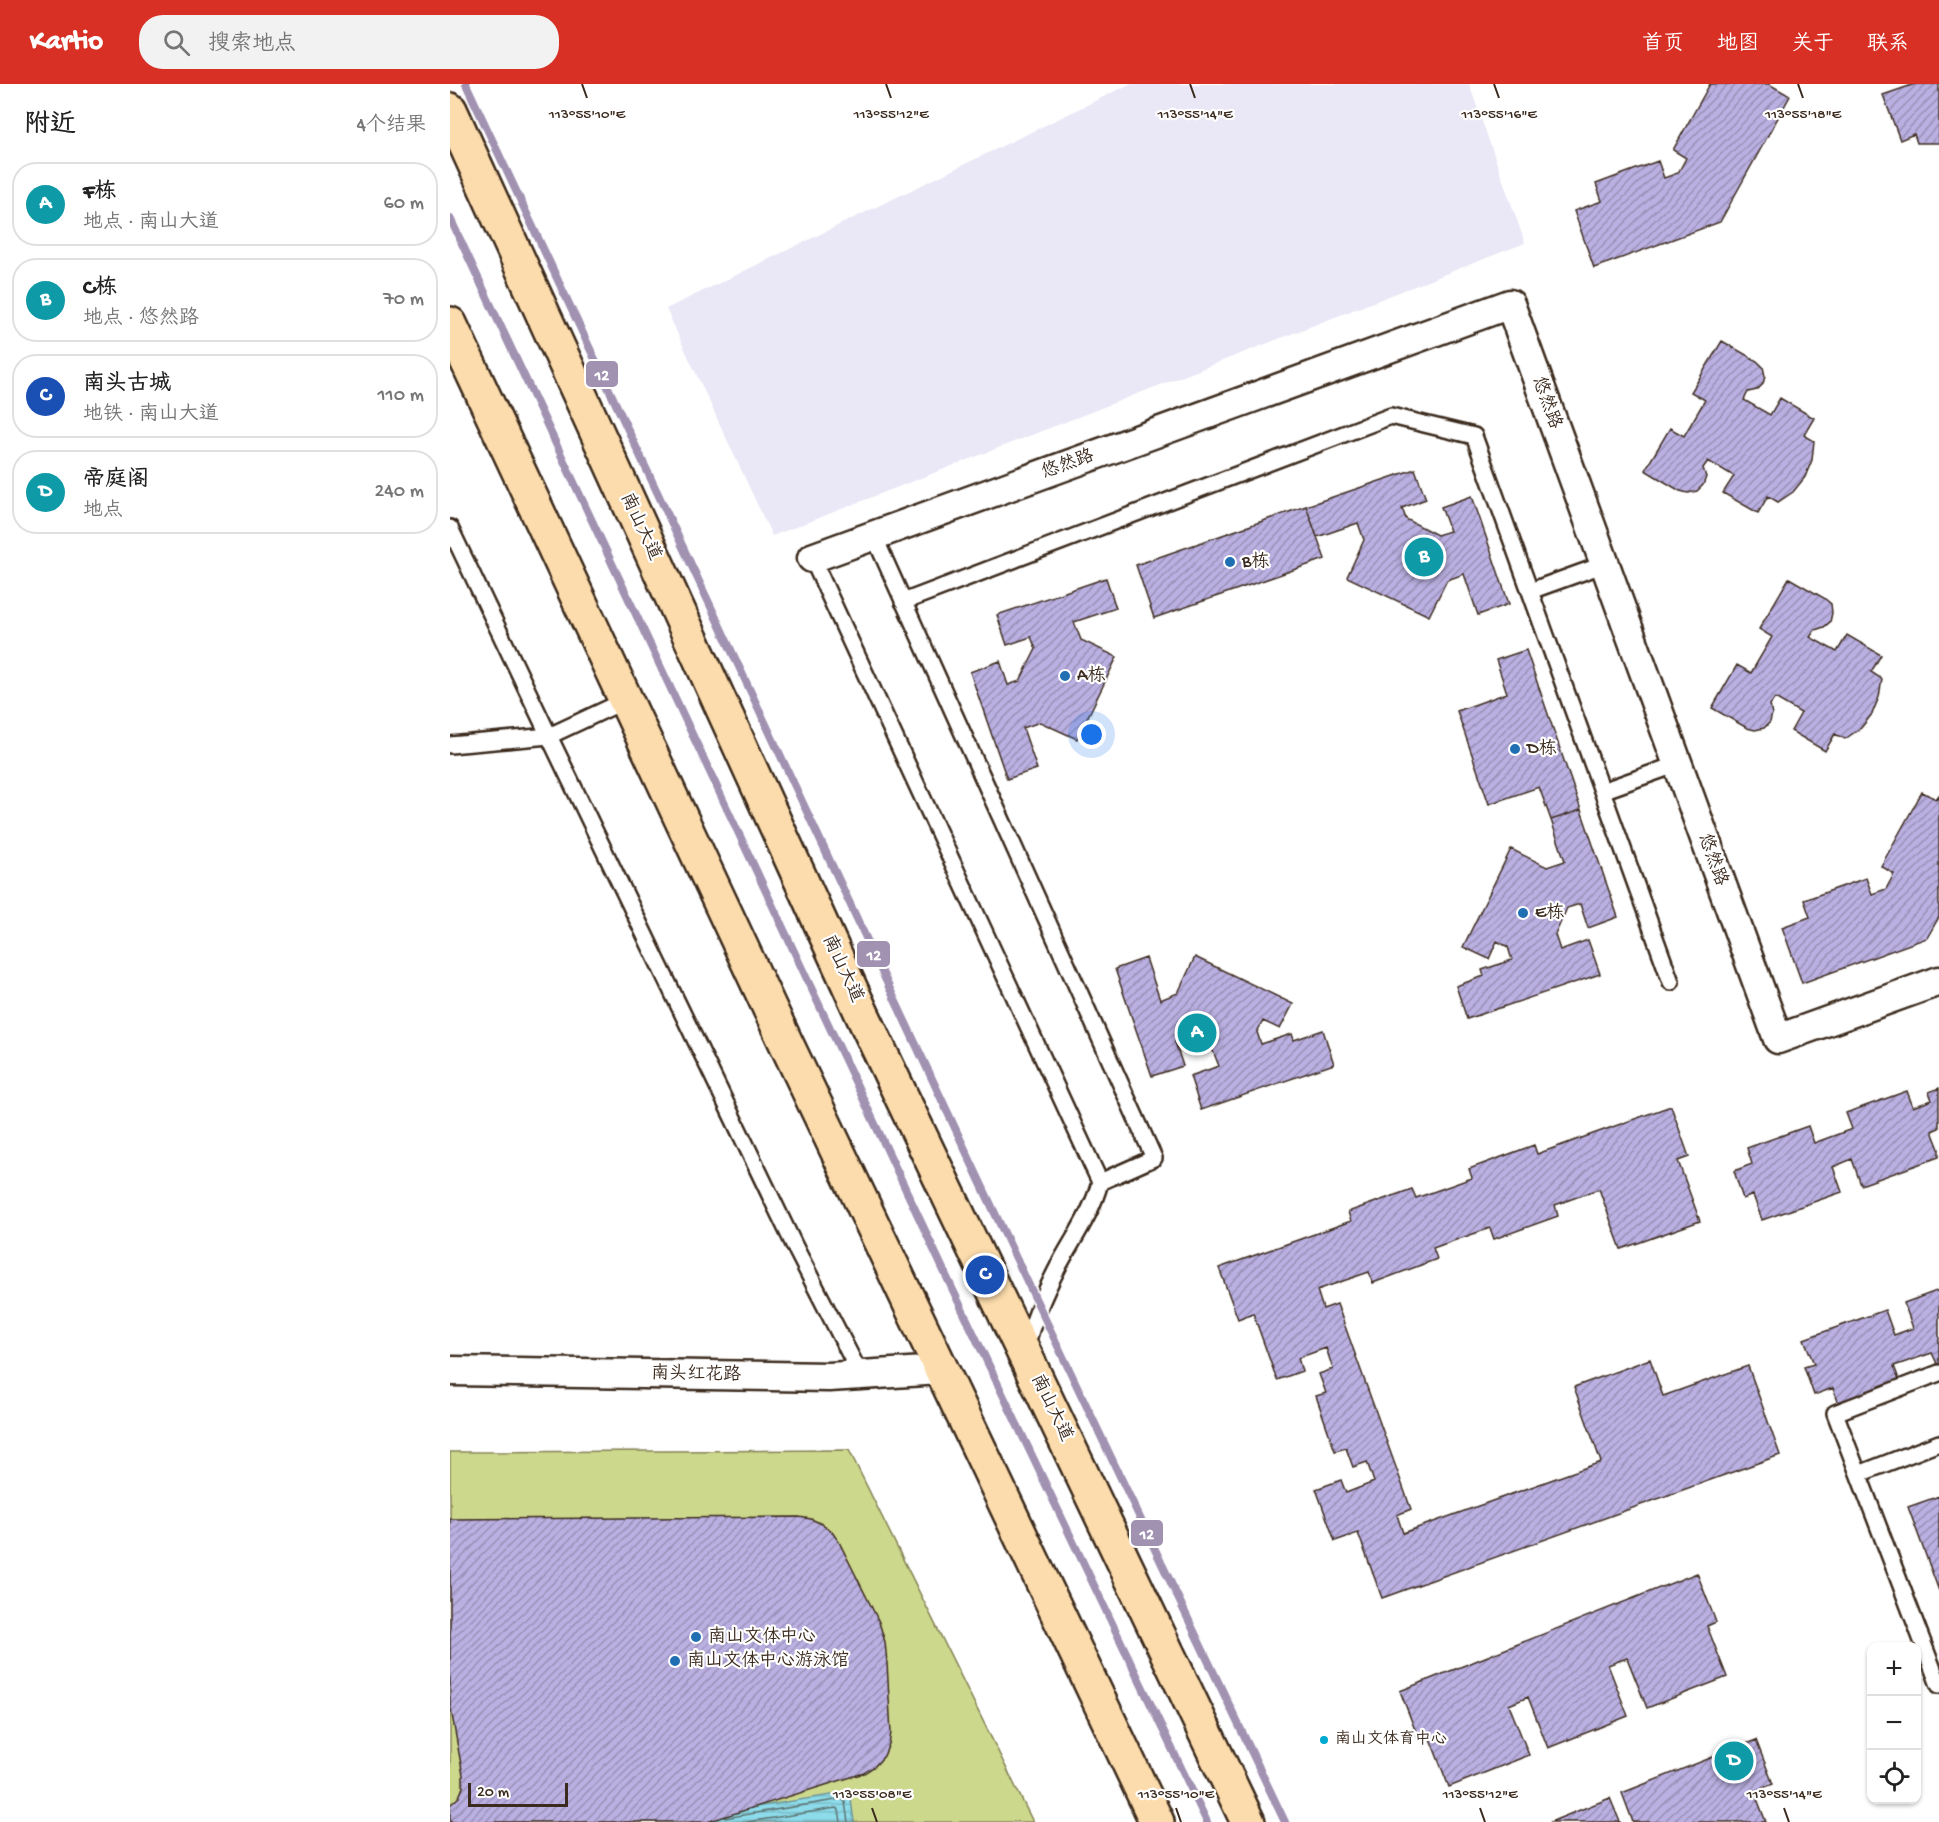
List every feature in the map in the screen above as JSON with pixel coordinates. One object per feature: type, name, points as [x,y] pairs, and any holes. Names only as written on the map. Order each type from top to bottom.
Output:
[{"type":"main road","name":"南山大道","points":[[450,110],[863,1016],[1248,1822]]},
{"type":"main road","points":[[450,324],[941,1370],[1157,1822]]},
{"type":"street","name":"悠然路","points":[[812,558],[1510,304],[1778,1040],[1939,981]]},
{"type":"street","name":"南头红花路","points":[[450,1371],[829,1377],[941,1370]]},
{"type":"lane","points":[[903,602],[1391,416],[1474,436],[1671,982]]},
{"type":"lane","points":[[450,528],[796,1249],[860,1374]]},
{"type":"lane","points":[[874,536],[1154,1158],[1100,1182]]},
{"type":"lane","points":[[812,558],[1100,1182],[1095,1203],[1058,1267],[1034,1318],[1025,1354]]},
{"type":"lane","points":[[1530,591],[1605,564]]},
{"type":"lane","points":[[450,745],[549,736],[626,700]]},
{"type":"lane","points":[[1602,791],[1678,764]]},
{"type":"lane","points":[[1939,1373],[1835,1413],[1939,1685]]},
{"type":"lane","points":[[1859,1474],[1939,1443]]},
{"type":"shaded area","points":[[1130,84],[1469,84],[1525,243],[772,536],[666,309]]},
{"type":"green space","name":"南山文体中心","points":[[849,1450],[1033,1822],[450,1822],[450,1452]]},
{"type":"water","points":[[850,1792],[854,1822],[661,1822]]},
{"type":"building","points":[[1710,84],[1769,84],[1790,96],[1720,222],[1594,268],[1574,211],[1602,201],[1596,184],[1658,161],[1664,178],[1678,173],[1686,158],[1673,150]]},
{"type":"building","points":[[1915,84],[1939,84],[1939,143],[1917,143],[1914,134],[1900,140],[1883,95]]},
{"type":"building","points":[[1722,341],[1757,361],[1763,367],[1765,376],[1763,384],[1757,390],[1748,392],[1744,400],[1770,415],[1780,398],[1814,418],[1804,435],[1814,441],[1812,460],[1805,477],[1793,492],[1778,502],[1768,496],[1758,513],[1723,493],[1734,476],[1708,461],[1703,468],[1706,477],[1703,485],[1697,491],[1688,493],[1680,491],[1645,470],[1670,428],[1684,436],[1705,400],[1691,392]]},
{"type":"building","points":[[1415,469],[1426,499],[1402,508],[1406,519],[1437,535],[1450,531],[1441,507],[1472,496],[1509,604],[1478,615],[1464,574],[1447,580],[1429,616],[1347,577],[1364,540],[1358,523],[1317,537],[1306,506]]},
{"type":"building","name":"B栋","points":[[1306,506],[1325,559],[1154,618],[1136,565]]},
{"type":"building","name":"A栋","points":[[1106,578],[1116,608],[1074,622],[1081,640],[1117,657],[1077,739],[1040,722],[1023,728],[1037,769],[1007,779],[970,672],[1000,661],[1008,685],[1020,681],[1036,649],[1031,637],[1007,645],[997,615]]},
{"type":"building","points":[[1789,578],[1831,604],[1830,622],[1815,630],[1810,637],[1837,652],[1847,635],[1881,655],[1871,672],[1882,679],[1879,697],[1872,714],[1861,728],[1845,739],[1835,734],[1825,751],[1791,731],[1801,713],[1775,698],[1770,705],[1772,714],[1770,722],[1764,728],[1755,730],[1747,728],[1712,708],[1737,665],[1751,673],[1772,637],[1759,629]]},
{"type":"building","name":"D栋","points":[[1526,650],[1581,810],[1551,820],[1539,787],[1489,804],[1457,711],[1507,693],[1496,660]]},
{"type":"building","points":[[1922,792],[1936,799],[1939,795],[1939,917],[1927,938],[1802,983],[1782,927],[1810,917],[1804,900],[1866,878],[1872,894],[1886,889],[1894,874],[1881,866]]},
{"type":"building","name":"E栋","points":[[1581,810],[1618,917],[1588,928],[1580,904],[1567,908],[1555,935],[1560,950],[1588,940],[1600,974],[1467,1019],[1456,986],[1484,976],[1482,970],[1512,960],[1508,947],[1497,941],[1489,959],[1463,947],[1511,849],[1547,867],[1565,861],[1551,820]]},
{"type":"building","points":[[1195,957],[1293,1004],[1280,1029],[1263,1021],[1257,1032],[1261,1044],[1292,1034],[1294,1040],[1323,1030],[1334,1064],[1201,1110],[1190,1076],[1219,1066],[1213,1051],[1187,1038],[1175,1042],[1183,1066],[1152,1076],[1115,969],[1146,958],[1160,1000],[1178,993]]},
{"type":"building","points":[[1939,1088],[1939,1128],[1932,1131],[1939,1149],[1939,1157],[1861,1185],[1852,1159],[1833,1167],[1842,1192],[1762,1220],[1753,1195],[1743,1199],[1734,1171],[1752,1164],[1747,1148],[1808,1126],[1814,1143],[1852,1129],[1846,1113],[1907,1091],[1913,1107],[1932,1100],[1929,1092]]},
{"type":"building","points":[[1671,1106],[1689,1157],[1678,1161],[1700,1221],[1621,1249],[1599,1189],[1555,1205],[1558,1216],[1494,1239],[1490,1228],[1433,1248],[1437,1259],[1373,1283],[1369,1272],[1317,1290],[1323,1309],[1337,1304],[1411,1509],[1397,1515],[1403,1533],[1601,1462],[1574,1387],[1650,1359],[1663,1396],[1748,1366],[1780,1455],[1382,1598],[1358,1533],[1335,1541],[1316,1489],[1341,1480],[1346,1493],[1374,1482],[1367,1462],[1353,1467],[1346,1448],[1335,1451],[1316,1396],[1326,1393],[1319,1374],[1333,1369],[1326,1348],[1298,1358],[1302,1371],[1277,1380],[1253,1313],[1238,1319],[1219,1268],[1351,1221],[1348,1212],[1412,1189],[1416,1198],[1472,1178],[1469,1169],[1534,1145],[1537,1154]]},
{"type":"building","points":[[1939,1290],[1939,1368],[1932,1353],[1894,1366],[1900,1382],[1839,1404],[1833,1388],[1814,1395],[1804,1367],[1814,1364],[1804,1339],[1885,1310],[1894,1335],[1913,1328],[1904,1303]]},
{"type":"building","points":[[1939,1496],[1939,1591],[1908,1507]]},
{"type":"building","name":"南山文体中心","points":[[799,1517],[822,1524],[832,1532],[879,1622],[885,1642],[891,1733],[884,1756],[875,1766],[864,1773],[707,1822],[450,1822],[450,1805],[459,1797],[463,1787],[463,1775],[450,1704],[450,1519]]},
{"type":"building","points":[[1697,1573],[1716,1622],[1707,1626],[1727,1677],[1647,1708],[1627,1658],[1608,1665],[1628,1716],[1548,1748],[1528,1697],[1509,1705],[1529,1755],[1449,1787],[1429,1736],[1419,1740],[1400,1691]]},
{"type":"building","points":[[1756,1740],[1773,1784],[1754,1791],[1766,1822],[1633,1822],[1622,1793]]},
{"type":"building","points":[[1610,1798],[1620,1822],[1550,1822]]},
{"type":"transit line","name":"12","points":[[466,84],[1015,1256],[1285,1822]]},
{"type":"transit line","name":"12","points":[[450,218],[951,1286],[1207,1822]]},
{"type":"place","name":"C栋","points":[[1424,557]]},
{"type":"place","name":"B栋","points":[[1230,562]]},
{"type":"place","name":"A栋","points":[[1065,676]]},
{"type":"place","name":"D栋","points":[[1515,749]]},
{"type":"place","name":"E栋","points":[[1523,913]]},
{"type":"place","name":"F栋","points":[[1197,1033]]},
{"type":"place","name":"南头古城","points":[[985,1275]]},
{"type":"place","name":"南山文体中心","points":[[696,1637]]},
{"type":"place","name":"南山文体中心游泳馆","points":[[675,1661]]},
{"type":"place","name":"南山文体育中心","points":[[1324,1740]]},
{"type":"place","name":"帝庭阁","points":[[1734,1761]]}]
